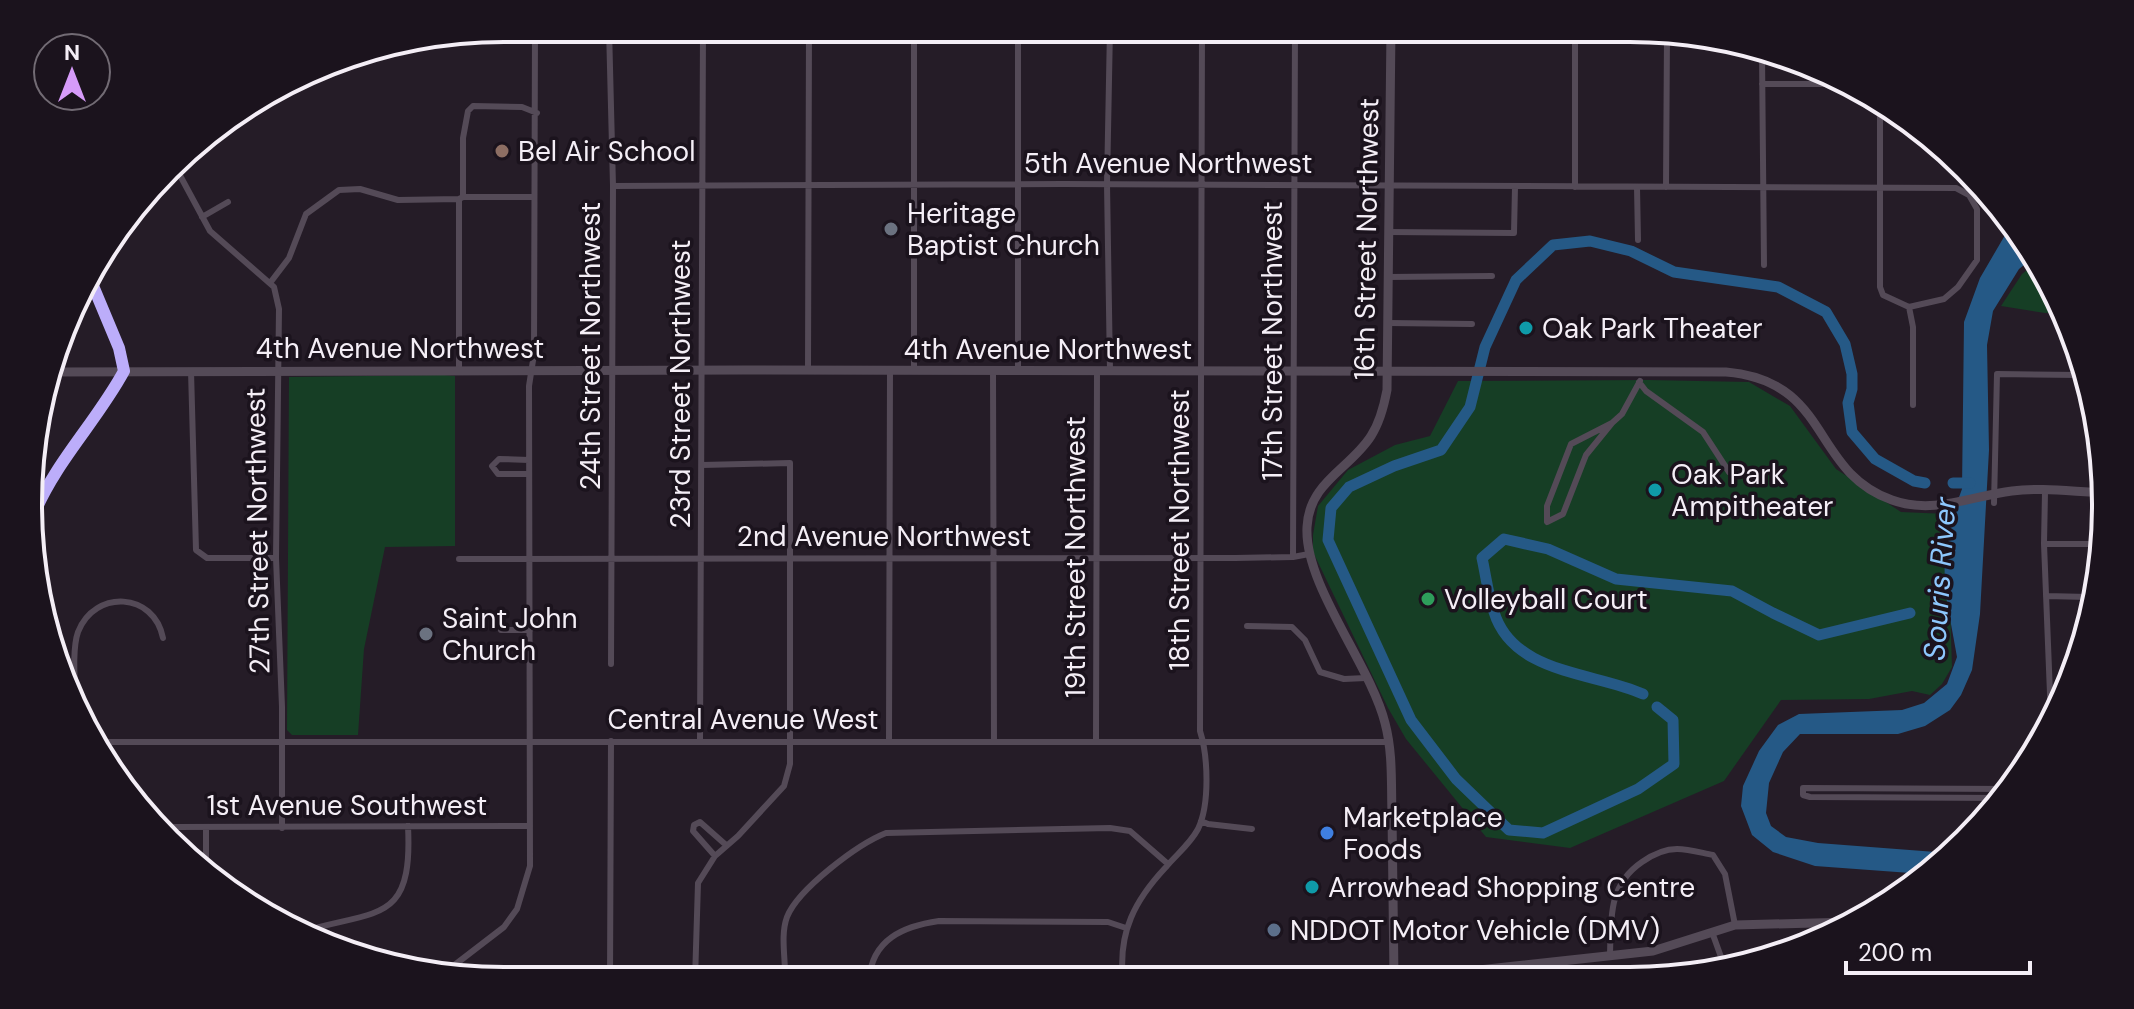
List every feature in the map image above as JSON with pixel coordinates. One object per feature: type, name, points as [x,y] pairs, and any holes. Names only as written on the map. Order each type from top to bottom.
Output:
[{"type":"highway","points":[[42,498],[56,470],[124,371],[119,348],[95,290]]},
{"type":"main road","name":"16th Street Northwest","points":[[1391,42],[1389,370],[1384,406],[1372,435],[1363,447],[1315,494],[1307,523],[1309,554],[1381,710],[1389,742],[1394,967]]},
{"type":"main road","name":"4th Avenue Northwest","points":[[62,372],[1489,370],[1741,373],[1774,384],[1792,395],[1806,409],[1833,453],[1856,480],[1894,501],[1928,507],[2020,490],[2092,493]]},
{"type":"main road","points":[[1508,967],[1653,951],[1735,925],[1828,922]]},
{"type":"street","points":[[452,964],[504,927],[517,909],[530,866],[529,386],[532,370],[537,113],[535,42]]},
{"type":"street","name":"24th Street Northwest","points":[[609,42],[613,186],[611,664]]},
{"type":"street","name":"23rd Street Northwest","points":[[700,741],[703,42]]},
{"type":"street","points":[[808,370],[809,42]]},
{"type":"street","points":[[914,42],[914,371]]},
{"type":"street","points":[[1018,42],[1018,371]]},
{"type":"street","points":[[1110,42],[1107,184],[1110,371]]},
{"type":"street","name":"18th Street Northwest","points":[[1201,821],[1206,791],[1204,743],[1200,731],[1202,42]]},
{"type":"street","name":"17th Street Northwest","points":[[1293,557],[1295,42]]},
{"type":"street","points":[[1575,42],[1575,187]]},
{"type":"street","points":[[1666,187],[1667,44]]},
{"type":"street","points":[[1762,62],[1764,265]]},
{"type":"street","points":[[1762,84],[1821,84]]},
{"type":"street","points":[[459,370],[463,138],[468,111],[473,106],[522,107],[537,113]]},
{"type":"street","points":[[1880,116],[1880,287],[1883,295],[1909,307],[1913,327],[1913,405]]},
{"type":"street","points":[[180,175],[210,231],[270,283],[289,258],[306,214],[339,190],[360,189],[398,200],[534,197]]},
{"type":"street","name":"5th Avenue Northwest","points":[[613,186],[1107,184],[1956,188],[1969,195],[1977,209],[1977,260],[1958,287],[1944,299],[1909,307]]},
{"type":"street","points":[[1388,232],[1514,233],[1515,187]]},
{"type":"street","points":[[1637,187],[1638,240]]},
{"type":"street","points":[[202,217],[228,202]]},
{"type":"street","points":[[1388,277],[1492,276]]},
{"type":"street","name":"27th Street Northwest","points":[[270,283],[274,287],[279,309],[276,558],[282,828]]},
{"type":"street","points":[[1388,323],[1472,324]]},
{"type":"street","points":[[191,371],[195,543],[199,555],[207,558],[276,558]]},
{"type":"street","points":[[889,741],[890,371]]},
{"type":"street","points":[[993,371],[994,742]]},
{"type":"street","points":[[1612,423],[1571,444],[1547,506],[1547,522],[1563,514],[1586,455],[1622,414],[1644,371]]},
{"type":"street","name":"19th Street Northwest","points":[[1096,742],[1097,372]]},
{"type":"street","points":[[1992,497],[1997,374],[2073,375]]},
{"type":"street","points":[[1639,382],[1646,391],[1703,432],[1729,472]]},
{"type":"street","points":[[529,460],[499,459],[492,466],[498,474],[529,474]]},
{"type":"street","points":[[695,967],[698,883],[715,856],[784,786],[790,764],[790,463],[702,465]]},
{"type":"street","points":[[2045,492],[2044,544],[2051,694]]},
{"type":"street","points":[[2044,544],[2090,544]]},
{"type":"street","name":"2nd Avenue Northwest","points":[[459,559],[1293,557],[1309,554]]},
{"type":"street","points":[[2046,596],[2083,597]]},
{"type":"street","points":[[76,679],[77,638],[85,620],[93,612],[113,602],[134,603],[157,618],[163,638]]},
{"type":"street","points":[[1247,626],[1292,627],[1305,640],[1320,672],[1344,679],[1366,678]]},
{"type":"street","points":[[501,630],[530,630]]},
{"type":"street","points":[[610,967],[611,741]]},
{"type":"street","name":"Central Avenue West","points":[[108,742],[1389,742]]},
{"type":"street","points":[[1986,798],[1810,797],[1803,795],[1803,788],[1994,789]]},
{"type":"street","points":[[1121,967],[1126,928],[1135,907],[1168,864],[1187,846],[1201,821],[1252,829]]},
{"type":"street","points":[[715,856],[695,836],[694,825],[700,822],[706,825],[726,845]]},
{"type":"street","points":[[319,928],[364,918],[385,910],[394,901],[406,880],[410,860],[408,826]]},
{"type":"street","name":"1st Avenue Southwest","points":[[173,827],[530,826]]},
{"type":"street","points":[[206,828],[206,857]]},
{"type":"street","points":[[785,967],[784,931],[787,917],[797,900],[850,852],[867,840],[886,833],[1110,828],[1130,831],[1168,864]]},
{"type":"street","points":[[1610,956],[1614,895],[1620,882],[1655,853],[1676,849],[1713,855],[1725,874],[1735,925]]},
{"type":"street","points":[[870,967],[892,935],[913,925],[939,921],[1108,922],[1126,928]]},
{"type":"street","points":[[1815,922],[1815,928]]},
{"type":"street","points":[[1712,932],[1721,958]]},
{"type":"green space","points":[[2028,269],[2050,313],[2001,306]]},
{"type":"green space","points":[[455,376],[455,546],[385,547],[364,649],[358,735],[292,735],[287,730],[289,377]]},
{"type":"green space","points":[[1458,381],[1749,382],[1790,406],[1836,469],[1901,512],[1947,514],[1952,667],[1942,684],[1930,695],[1912,691],[1869,699],[1781,700],[1724,781],[1570,848],[1486,837],[1406,739],[1388,708],[1313,552],[1318,506],[1348,470],[1395,445],[1430,436]]},
{"type":"water","points":[[2005,235],[2025,265],[1993,311],[1987,345],[1989,450],[1980,614],[1972,670],[1961,695],[1950,710],[1925,726],[1898,734],[1800,734],[1783,752],[1769,783],[1766,813],[1771,826],[1786,837],[1818,843],[1934,852],[1908,873],[1815,866],[1773,852],[1752,835],[1741,806],[1743,786],[1759,751],[1778,725],[1799,714],[1902,710],[1924,703],[1947,684],[1957,657],[1945,591],[1944,538],[1962,489],[1964,322],[1980,278]]},
{"type":"waterway","name":"Souris River","points":[[1657,707],[1673,720],[1674,764],[1638,789],[1543,833],[1509,830],[1456,779],[1411,720],[1328,540],[1331,508],[1349,487],[1394,466],[1441,450],[1470,407],[1485,347],[1516,280],[1553,245],[1590,241],[1631,251],[1674,272],[1778,287],[1826,312],[1845,344],[1852,374],[1848,403],[1852,432],[1875,459],[1914,481],[1925,483]]},
{"type":"waterway","points":[[1953,483],[1970,483]]},
{"type":"waterway","name":"Souris River","points":[[1643,694],[1557,668],[1518,648],[1504,632],[1494,612],[1482,558],[1504,539],[1548,549],[1616,579],[1732,591],[1819,635],[1910,613]]},
{"type":"place","name":"Bel Air School","points":[[502,151]]},
{"type":"place","name":"Heritage Baptist Church","points":[[891,229]]},
{"type":"place","name":"Oak Park Theater","points":[[1526,328]]},
{"type":"place","name":"Oak Park Ampitheater","points":[[1655,490]]},
{"type":"place","name":"Volleyball Court","points":[[1428,599]]},
{"type":"place","name":"Saint John Church","points":[[426,634]]},
{"type":"place","name":"Marketplace Foods","points":[[1327,833]]},
{"type":"place","name":"Arrowhead Shopping Centre","points":[[1312,887]]},
{"type":"place","name":"NDDOT Motor Vehicle (DMV)","points":[[1274,930]]}]
